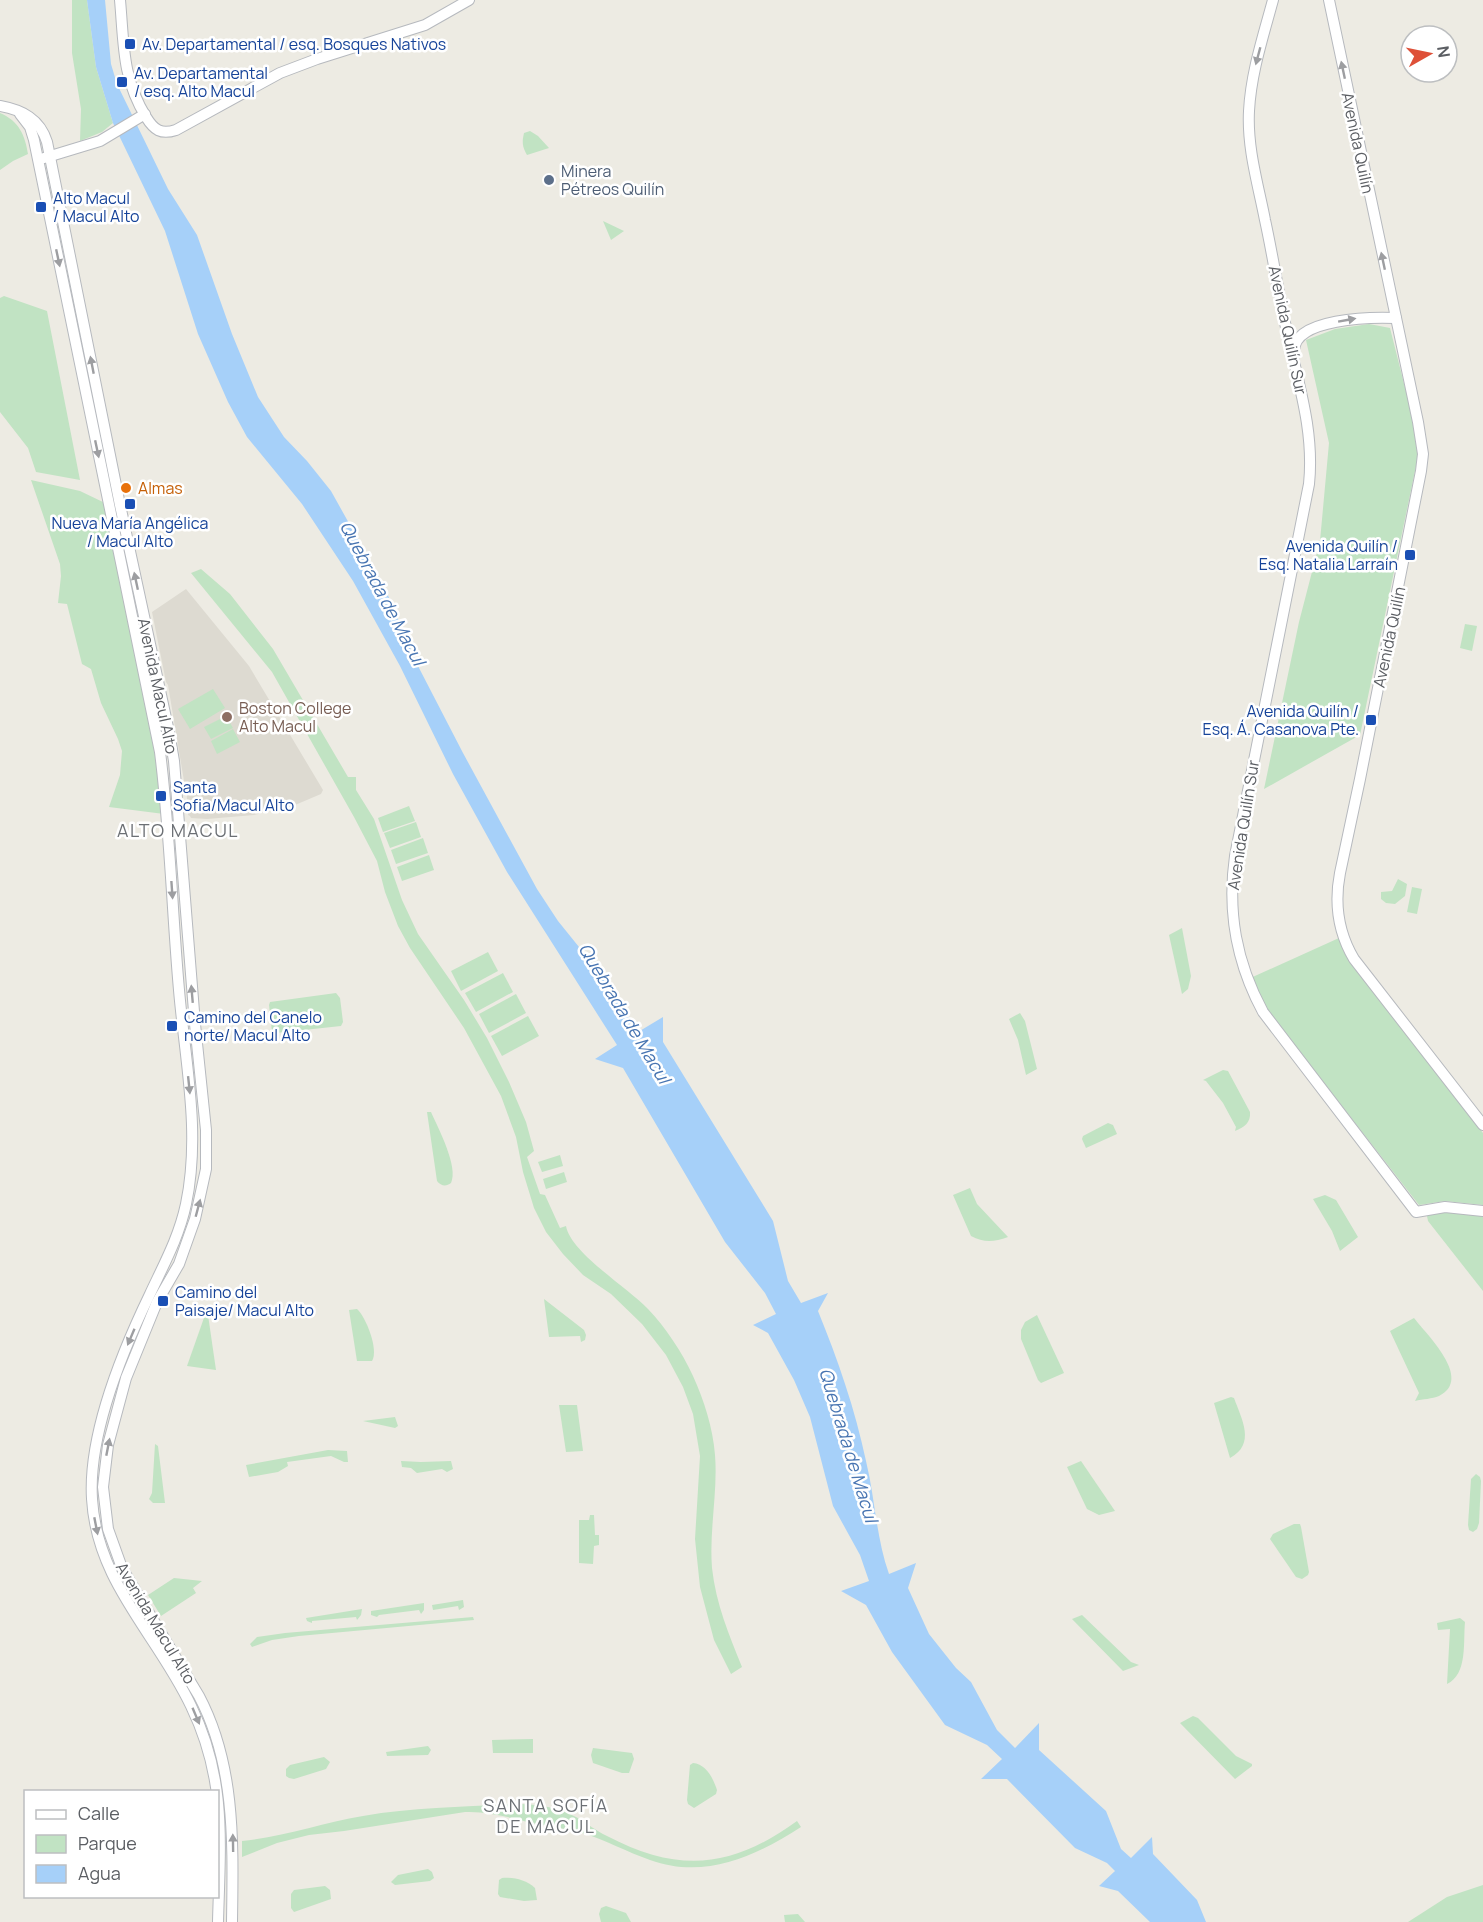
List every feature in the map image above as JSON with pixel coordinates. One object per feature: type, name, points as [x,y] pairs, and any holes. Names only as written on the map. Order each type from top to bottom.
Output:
[{"type":"street","points":[[120,0],[128,76],[140,120]]},
{"type":"street","points":[[140,120],[161,133],[176,130],[280,74],[316,59],[425,25],[469,0]]},
{"type":"street","name":"Avenida Quilín Sur","points":[[1273,0],[1253,76],[1249,125],[1253,163],[1310,436],[1311,454],[1309,484],[1235,856],[1232,895],[1234,932],[1246,978],[1263,1012],[1416,1212],[1445,1207],[1483,1211]]},
{"type":"street","name":"Avenida Quilín","points":[[1329,0],[1420,435],[1422,462],[1402,575],[1340,873],[1337,909],[1342,935],[1354,959],[1483,1125]]},
{"type":"street","name":"Avenida Macul Alto","points":[[0,106],[29,115],[40,127],[47,141],[118,497],[171,740],[206,1130],[205,1178],[195,1219],[179,1264],[157,1302],[138,1346],[117,1408],[106,1455],[103,1487],[110,1539],[127,1578],[209,1714],[222,1756],[224,1800],[233,1864],[232,1922]]},
{"type":"street","name":"Avenida Macul Alto","points":[[15,110],[30,127],[160,752],[166,797],[177,966],[193,1126],[190,1186],[179,1232],[124,1353],[98,1434],[92,1474],[93,1514],[102,1553],[113,1578],[175,1676],[197,1720],[224,1800],[219,1896]]},
{"type":"street","points":[[37,160],[90,145],[140,120]]},
{"type":"street","points":[[1294,357],[1294,342],[1300,335],[1338,321],[1396,318]]},
{"type":"street","points":[[1285,322],[1291,333],[1300,335]]},
{"type":"street","points":[[221,1861],[225,1866],[233,1864]]},
{"type":"street","points":[[219,1896],[225,1901],[232,1899]]},
{"type":"street","name":"Avenida Macul Alto","points":[[218,1922],[219,1898]]},
{"type":"shaded area","name":"Boston College Alto Macul","points":[[186,589],[249,666],[323,790],[321,794],[295,805],[254,815],[207,819],[191,818],[188,815],[186,782],[152,612]]},
{"type":"green space","points":[[72,0],[87,0],[96,67],[113,123],[102,132],[80,141],[81,109],[72,53]]},
{"type":"green space","points":[[0,113],[12,120],[20,129],[28,154],[0,170]]},
{"type":"green space","points":[[530,131],[549,148],[527,155],[523,147],[523,139],[524,133]]},
{"type":"green space","points":[[603,221],[624,231],[611,240]]},
{"type":"green space","points":[[4,296],[47,311],[80,480],[36,472],[28,448],[0,412],[0,298]]},
{"type":"green space","points":[[1369,324],[1390,328],[1420,447],[1360,735],[1264,789],[1299,622],[1320,541],[1329,443],[1306,340],[1335,329]]},
{"type":"green space","points":[[31,480],[80,491],[105,503],[156,752],[164,814],[109,807],[120,775],[122,751],[101,703],[91,669],[82,664],[67,604],[58,603],[60,564]]},
{"type":"green space","points":[[201,569],[230,594],[273,649],[348,777],[356,777],[356,790],[374,819],[402,900],[418,934],[464,1000],[487,1038],[509,1082],[526,1122],[534,1151],[527,1157],[540,1194],[545,1195],[560,1228],[566,1226],[578,1247],[655,1316],[684,1358],[693,1376],[707,1414],[714,1445],[716,1469],[712,1568],[720,1607],[742,1667],[731,1674],[714,1640],[700,1587],[695,1539],[700,1456],[693,1414],[683,1387],[666,1355],[642,1324],[611,1294],[583,1275],[546,1232],[534,1208],[523,1172],[516,1137],[501,1096],[464,1028],[410,948],[398,926],[385,892],[377,861],[272,672],[191,573]]},
{"type":"green space","points":[[1465,624],[1477,626],[1472,651],[1460,648]]},
{"type":"green space","points":[[213,689],[225,708],[190,729],[178,709]]},
{"type":"green space","points":[[226,716],[233,728],[211,739],[204,727]]},
{"type":"green space","points":[[233,729],[240,742],[217,754],[211,741]]},
{"type":"green space","points":[[409,806],[415,821],[383,832],[378,818]]},
{"type":"green space","points":[[416,822],[421,837],[390,848],[384,833]]},
{"type":"green space","points":[[423,838],[428,853],[396,864],[391,850]]},
{"type":"green space","points":[[429,855],[434,870],[402,881],[397,867]]},
{"type":"green space","points":[[1398,879],[1407,884],[1405,896],[1395,904],[1386,903],[1381,899],[1381,892],[1392,891]]},
{"type":"green space","points":[[1412,887],[1422,889],[1417,914],[1407,912]]},
{"type":"green space","points":[[1182,928],[1191,976],[1188,989],[1182,994],[1169,935]]},
{"type":"green space","points":[[1339,938],[1359,970],[1483,1133],[1483,1205],[1445,1201],[1419,1205],[1246,980]]},
{"type":"green space","points":[[488,952],[498,971],[461,991],[451,971]]},
{"type":"green space","points":[[503,973],[513,992],[476,1012],[465,993]]},
{"type":"green space","points":[[336,993],[340,998],[343,1022],[341,1026],[272,1032],[270,1002]]},
{"type":"green space","points":[[516,994],[526,1013],[489,1033],[479,1014]]},
{"type":"green space","points":[[1020,1013],[1025,1021],[1037,1069],[1026,1075],[1018,1040],[1009,1019]]},
{"type":"green space","points":[[528,1016],[539,1036],[502,1056],[491,1036]]},
{"type":"green space","points":[[1223,1070],[1228,1071],[1250,1112],[1246,1124],[1235,1131],[1236,1127],[1223,1103],[1203,1080]]},
{"type":"green space","points":[[427,1112],[431,1112],[450,1158],[453,1176],[451,1183],[447,1185],[442,1185],[437,1181]]},
{"type":"green space","points":[[1108,1123],[1113,1125],[1117,1134],[1086,1148],[1083,1136]]},
{"type":"green space","points":[[560,1155],[563,1166],[542,1172],[538,1162]]},
{"type":"green space","points":[[564,1172],[567,1182],[546,1189],[543,1179]]},
{"type":"green space","points":[[970,1188],[977,1204],[1008,1237],[989,1241],[971,1236],[953,1195]]},
{"type":"green space","points":[[1325,1195],[1336,1200],[1358,1237],[1340,1251],[1332,1231],[1313,1199]]},
{"type":"green space","points":[[1437,1212],[1483,1216],[1483,1291],[1428,1221],[1427,1216]]},
{"type":"green space","points":[[544,1299],[584,1330],[585,1340],[581,1342],[580,1336],[549,1337]]},
{"type":"green space","points":[[357,1309],[364,1319],[373,1342],[372,1361],[357,1361],[349,1310]]},
{"type":"green space","points":[[205,1315],[208,1315],[216,1370],[187,1366]]},
{"type":"green space","points":[[1037,1315],[1064,1373],[1041,1383],[1021,1339],[1021,1330],[1025,1322]]},
{"type":"green space","points":[[1414,1318],[1444,1357],[1450,1368],[1452,1379],[1448,1388],[1439,1396],[1415,1401],[1419,1393],[1390,1331]]},
{"type":"green space","points":[[1234,1398],[1243,1423],[1245,1439],[1243,1446],[1230,1458],[1214,1403]]},
{"type":"green space","points":[[559,1405],[577,1405],[583,1451],[566,1452]]},
{"type":"green space","points":[[395,1417],[398,1426],[395,1428],[363,1421]]},
{"type":"green space","points":[[155,1444],[158,1446],[165,1503],[153,1503],[149,1499],[152,1493]]},
{"type":"green space","points":[[328,1450],[347,1451],[348,1462],[331,1456],[287,1462],[288,1466],[278,1472],[249,1477],[246,1465]]},
{"type":"green space","points":[[401,1461],[451,1461],[453,1469],[447,1472],[442,1469],[417,1473],[411,1468],[402,1467]]},
{"type":"green space","points":[[1081,1461],[1115,1511],[1099,1515],[1087,1509],[1067,1467]]},
{"type":"green space","points":[[1476,1474],[1481,1481],[1479,1523],[1473,1532],[1469,1530],[1468,1525],[1471,1479]]},
{"type":"green space","points":[[590,1515],[594,1515],[595,1535],[599,1535],[599,1545],[594,1546],[593,1564],[579,1563],[579,1520],[589,1520]]},
{"type":"green space","points":[[1294,1524],[1300,1524],[1301,1527],[1309,1572],[1302,1579],[1296,1577],[1270,1539],[1273,1534]]},
{"type":"green space","points":[[174,1578],[202,1581],[193,1588],[196,1593],[161,1616],[148,1595]]},
{"type":"green space","points":[[463,1600],[464,1607],[459,1610],[458,1606],[433,1610],[432,1605]]},
{"type":"green space","points":[[424,1603],[424,1610],[421,1614],[419,1610],[377,1617],[371,1615],[371,1611]]},
{"type":"green space","points":[[362,1609],[357,1620],[356,1617],[312,1621],[312,1623],[306,1618]]},
{"type":"green space","points":[[1082,1615],[1131,1662],[1139,1665],[1123,1671],[1072,1619]]},
{"type":"green space","points":[[473,1617],[474,1620],[299,1636],[272,1640],[252,1647],[250,1644],[257,1637],[285,1633]]},
{"type":"green space","points":[[1460,1618],[1465,1622],[1463,1657],[1458,1673],[1447,1684],[1450,1629],[1438,1630],[1437,1623]]},
{"type":"green space","points":[[1193,1716],[1198,1718],[1236,1756],[1252,1766],[1235,1779],[1180,1723]]},
{"type":"green space","points":[[533,1739],[533,1753],[493,1753],[492,1740]]},
{"type":"green space","points":[[428,1746],[431,1750],[428,1755],[387,1756],[386,1752]]},
{"type":"green space","points":[[593,1748],[632,1753],[634,1759],[629,1773],[622,1773],[593,1763],[591,1755]]},
{"type":"green space","points":[[324,1757],[330,1762],[326,1769],[294,1779],[286,1776],[286,1769],[290,1765]]},
{"type":"green space","points":[[693,1763],[705,1769],[717,1790],[716,1794],[694,1808],[688,1804],[687,1800],[690,1765]]},
{"type":"green space","points":[[514,1804],[538,1805],[561,1810],[633,1848],[658,1856],[682,1860],[705,1860],[728,1856],[750,1849],[797,1821],[801,1827],[748,1855],[710,1866],[670,1866],[576,1831],[473,1812],[309,1835],[277,1843],[242,1857],[242,1841],[348,1819],[419,1809]]},
{"type":"green space","points":[[428,1869],[434,1878],[430,1881],[395,1885],[391,1882],[398,1875]]},
{"type":"green space","points":[[502,1878],[528,1883],[535,1888],[537,1900],[524,1901],[500,1897],[498,1894],[499,1880]]},
{"type":"green space","points":[[1483,1885],[1483,1922],[1408,1922],[1447,1897]]},
{"type":"green space","points":[[325,1886],[330,1890],[331,1899],[294,1912],[291,1908],[291,1894],[294,1890]]},
{"type":"green space","points":[[606,1906],[626,1913],[631,1922],[601,1922],[599,1914],[601,1908]]},
{"type":"green space","points":[[798,1914],[805,1922],[785,1922],[784,1915]]},
{"type":"water","name":"Quebrada de Macul","points":[[87,0],[105,0],[111,64],[117,84],[168,189],[197,235],[232,334],[258,397],[284,437],[331,491],[384,586],[418,666],[537,889],[558,921],[600,973],[638,1032],[663,1017],[663,1042],[773,1221],[788,1281],[801,1303],[828,1293],[818,1311],[857,1423],[869,1475],[881,1546],[889,1574],[916,1563],[908,1588],[929,1634],[956,1668],[971,1682],[997,1730],[1015,1748],[1039,1723],[1039,1750],[1106,1811],[1121,1849],[1131,1858],[1152,1837],[1153,1854],[1197,1900],[1206,1922],[1150,1922],[1118,1891],[1099,1886],[1115,1871],[1107,1863],[1075,1848],[1007,1779],[981,1779],[1002,1759],[987,1745],[945,1725],[892,1652],[866,1605],[841,1591],[869,1581],[860,1555],[833,1506],[810,1417],[794,1380],[768,1333],[753,1325],[776,1314],[765,1293],[725,1242],[623,1068],[595,1059],[617,1045],[507,872],[453,774],[400,666],[353,581],[302,504],[247,437],[228,402],[198,334],[165,231],[113,123],[96,67]]},
{"type":"place","name":"Av. Departamental / esq. Bosques Nativos","points":[[130,44]]},
{"type":"place","name":"Av. Departamental / esq. Alto Macul","points":[[122,82]]},
{"type":"place","name":"Minera Pétreos Quilín","points":[[549,180]]},
{"type":"place","name":"Alto Macul / Macul Alto","points":[[41,207]]},
{"type":"place","name":"Almas","points":[[126,488]]},
{"type":"place","name":"Nueva María Angélica / Macul Alto","points":[[130,504]]},
{"type":"place","name":"Avenida Quilín / Esq. Natalia Larraín","points":[[1410,555]]},
{"type":"place","name":"Boston College Alto Macul","points":[[227,717]]},
{"type":"place","name":"Avenida Quilín / Esq. Á. Casanova Pte.","points":[[1371,720]]},
{"type":"place","name":"Santa Sofia/Macul Alto","points":[[161,796]]},
{"type":"place","name":"Camino del Canelo norte/ Macul Alto","points":[[172,1026]]},
{"type":"place","name":"Camino del Paisaje/ Macul Alto","points":[[163,1301]]},
{"type":"district","name":"ALTO MACUL","points":[[178,830]]},
{"type":"district","name":"SANTA SOFÍA DE MACUL","points":[[546,1815]]}]
